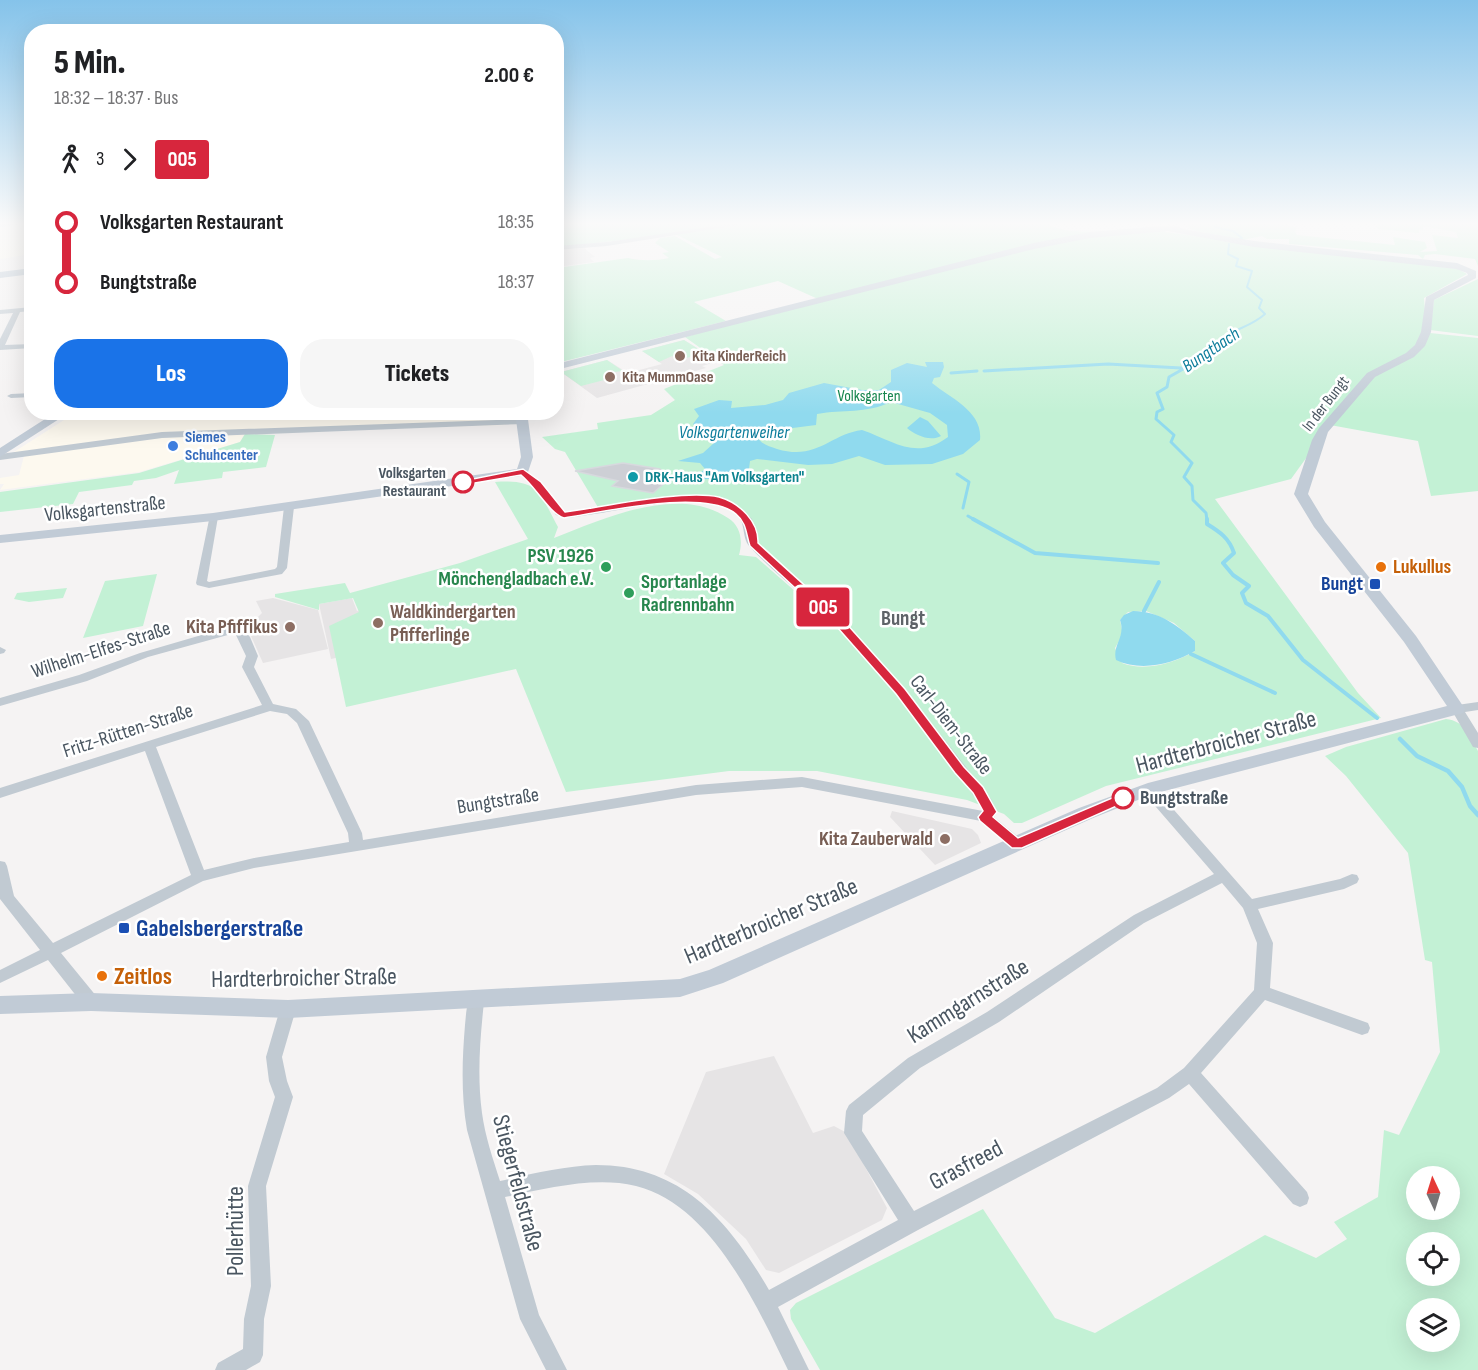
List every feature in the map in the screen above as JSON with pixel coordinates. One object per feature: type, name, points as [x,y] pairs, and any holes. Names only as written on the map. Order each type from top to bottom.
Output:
[{"type":"street","points":[[564,365],[876,286]]},
{"type":"street","name":"In der Bungt","points":[[1454,286],[1429,299],[1426,332],[1420,346],[1410,355],[1371,375],[1323,432],[1315,448],[1301,494],[1319,524],[1410,639],[1457,709]]},
{"type":"street","points":[[18,310],[0,347],[24,346]]},
{"type":"street","points":[[0,312],[24,310]]},
{"type":"street","points":[[11,396],[24,395]]},
{"type":"street","points":[[0,455],[52,420]]},
{"type":"street","points":[[0,455],[154,436],[463,420]]},
{"type":"street","points":[[521,420],[527,457],[523,472]]},
{"type":"street","points":[[19,441],[17,446],[25,450],[59,448]]},
{"type":"street","name":"Volksgartenstraße","points":[[0,539],[213,517],[523,472]]},
{"type":"street","name":"Carl-Diem-Straße","points":[[523,472],[538,484],[559,513],[564,515],[672,499],[697,498],[717,500],[740,512],[754,532],[753,544],[841,624],[900,692],[978,790],[990,812],[985,817]]},
{"type":"street","points":[[213,517],[201,583],[209,585],[278,572],[282,568],[288,507]]},
{"type":"street","name":"Wilhelm-Elfes-Straße","points":[[0,702],[83,678],[144,655],[229,630],[238,630],[244,637],[252,656],[248,667],[269,707]]},
{"type":"street","points":[[1478,706],[1457,709],[1478,744]]},
{"type":"street","points":[[269,707],[296,711],[303,721],[355,833],[356,846]]},
{"type":"street","name":"Fritz-Rütten-Straße","points":[[0,793],[269,707]]},
{"type":"street","name":"Hardterbroicher Straße","points":[[0,1005],[91,1002],[288,1009],[476,1002],[680,988],[716,977],[1017,844],[1148,789],[1457,709]]},
{"type":"street","points":[[149,745],[199,877]]},
{"type":"street","name":"Bungtstraße","points":[[0,977],[199,877],[254,863],[696,790],[802,782],[985,817],[1017,844]]},
{"type":"street","points":[[1148,789],[1249,904],[1265,943],[1262,992],[1362,1028]]},
{"type":"street","points":[[0,866],[7,898],[91,1002]]},
{"type":"street","name":"Kammgarnstraße","points":[[911,1223],[853,1132],[855,1111],[914,1063],[993,1017],[1139,919],[1223,876]]},
{"type":"street","points":[[1249,904],[1344,884],[1352,879]]},
{"type":"street","name":"Grasfreed","points":[[766,1304],[911,1223],[1164,1093],[1190,1072],[1262,992]]},
{"type":"street","name":"Stiegerfeldstraße","points":[[476,1002],[469,1064],[469,1099],[530,1319],[557,1370]]},
{"type":"street","name":"Pollerhütte","points":[[225,1370],[253,1355],[255,1319],[261,1286],[257,1186],[285,1097],[278,1081],[274,1057],[288,1009]]},
{"type":"street","points":[[1190,1072],[1300,1198]]},
{"type":"street","points":[[493,1191],[543,1181],[598,1174],[637,1179],[671,1192],[703,1212],[748,1270],[799,1370]]},
{"type":"shaded area","points":[[684,340],[719,361],[702,366],[706,368],[597,398],[564,374],[564,371],[607,360],[628,373],[662,364],[642,351]]},
{"type":"shaded area","points":[[64,420],[505,420],[505,425],[245,433],[240,442],[139,472],[0,490],[4,484],[0,484],[0,478],[19,475],[24,456],[3,459]]},
{"type":"shaded area","name":"Waldkindergarten Pfifferlinge","points":[[420,588],[438,635],[331,659],[319,604],[352,598],[357,611]]},
{"type":"shaded area","name":"Kita Pfiffikus","points":[[273,598],[318,610],[328,649],[263,663],[251,636],[261,633],[254,621],[262,613],[256,601]]},
{"type":"shaded area","name":"Kita Zauberwald","points":[[892,811],[972,829],[978,835],[981,843],[935,865],[890,817]]},
{"type":"shaded area","points":[[774,1056],[813,1133],[834,1126],[847,1133],[887,1208],[882,1220],[779,1273],[766,1270],[746,1239],[698,1194],[664,1174],[706,1072]]},
{"type":"green space","points":[[564,286],[758,286],[694,302],[726,321],[564,361]]},
{"type":"green space","name":"Volksgarten","points":[[789,286],[1446,286],[1424,298],[1426,323],[1430,333],[1478,338],[1478,491],[1431,496],[1418,441],[1330,425],[1291,479],[1215,499],[1358,693],[1381,718],[1106,786],[1022,823],[1014,823],[1004,814],[967,800],[817,771],[729,771],[566,792],[516,669],[346,707],[329,626],[359,612],[353,598],[319,604],[319,610],[275,597],[275,594],[345,583],[350,593],[460,563],[528,539],[495,482],[521,483],[536,490],[558,527],[554,538],[617,514],[641,508],[664,504],[687,504],[708,508],[728,518],[736,525],[741,539],[739,555],[756,557],[804,599],[815,600],[753,544],[740,512],[717,500],[665,498],[599,509],[565,452],[555,449],[542,437],[598,429],[597,423],[651,415],[675,400],[664,389],[724,365],[685,337],[818,299]],"holes":[[[1146,611],[1174,623],[1195,641],[1195,651],[1160,665],[1140,667],[1122,663],[1115,648],[1123,634],[1120,620],[1128,612]]]},
{"type":"green space","points":[[1463,286],[1478,286],[1478,336],[1430,330],[1434,300]]},
{"type":"green space","points":[[684,340],[700,350],[690,353],[694,356],[678,360],[672,356],[659,362],[642,351]]},
{"type":"green space","points":[[607,360],[623,371],[606,373],[612,378],[581,386],[564,374],[564,371]]},
{"type":"green space","points":[[245,434],[275,435],[266,467],[223,472],[222,478],[174,484],[179,470],[156,478],[134,481],[132,485],[79,492],[73,504],[0,512],[0,492],[139,473],[240,442]]},
{"type":"green space","points":[[157,574],[143,626],[83,638],[105,581]]},
{"type":"green space","points":[[67,588],[63,598],[29,602],[14,599],[17,593]]},
{"type":"green space","points":[[1446,719],[1453,720],[1462,726],[1478,751],[1478,1370],[820,1370],[791,1319],[790,1310],[796,1303],[983,1209],[1055,1318],[1095,1333],[1265,1235],[1316,1258],[1347,1239],[1334,1222],[1378,1197],[1384,1130],[1399,1135],[1440,1052],[1432,962],[1425,960],[1408,853],[1346,776],[1325,756],[1346,747]]},
{"type":"water","name":"Volksgartenweiher","points":[[925,362],[943,362],[944,367],[940,377],[934,378],[932,383],[965,407],[977,422],[980,440],[963,454],[932,464],[885,465],[859,456],[832,464],[808,465],[757,459],[750,461],[748,476],[693,480],[688,477],[698,475],[705,469],[700,463],[678,461],[703,453],[714,443],[693,424],[699,416],[694,409],[719,400],[732,401],[731,408],[765,405],[783,400],[789,393],[824,383],[862,390],[879,390],[891,382],[891,370],[907,363],[927,367]],"holes":[[[891,402],[930,413],[947,425],[948,437],[926,448],[905,447],[862,430],[851,432],[803,452],[777,449],[763,443],[757,437],[762,430],[770,428],[777,430],[816,425],[817,414],[863,410]]]},
{"type":"water","points":[[920,417],[928,421],[941,436],[923,437],[907,428]]},
{"type":"water","points":[[1133,611],[1151,613],[1174,624],[1195,641],[1195,651],[1176,660],[1156,665],[1126,664],[1116,660],[1115,655],[1121,631],[1120,620],[1124,615]]},
{"type":"building","name":"DRK-Haus \"Am Volksgarten\"","points":[[623,463],[660,469],[668,480],[653,493],[612,486],[618,481],[575,471]]},
{"type":"waterway","name":"Bungtbach","points":[[1205,352],[1221,344],[1222,338],[1265,314],[1259,308],[1262,300],[1247,286]]},
{"type":"waterway","name":"Bungtbach","points":[[1205,352],[1192,364],[1169,377],[1167,387],[1157,393],[1163,409],[1157,412],[1156,419],[1174,435],[1171,442],[1192,463],[1184,477],[1192,486],[1193,500],[1206,513],[1207,520]]},
{"type":"waterway","points":[[984,371],[1108,364],[1181,368]]},
{"type":"waterway","points":[[951,373],[977,371]]},
{"type":"waterway","points":[[957,474],[969,482],[963,508]]},
{"type":"waterway","points":[[968,516],[975,520]]},
{"type":"waterway","points":[[973,519],[1035,553],[1158,563]]},
{"type":"waterway","name":"Bungtbach","points":[[1207,520],[1207,524],[1230,543],[1234,553],[1223,563],[1233,575],[1249,586],[1242,593],[1246,603],[1268,616],[1303,660],[1377,718]]},
{"type":"waterway","points":[[1144,611],[1159,582]]},
{"type":"waterway","points":[[1191,654],[1275,693]]},
{"type":"waterway","name":"Bungtbach","points":[[1400,739],[1417,756],[1448,771],[1462,787],[1470,806],[1478,815]]},
{"type":"bus line","name":"005","points":[[463,482],[523,472],[538,484],[559,513],[572,516],[672,499],[717,500],[740,512],[754,532],[753,544],[841,624],[900,692],[978,790],[990,812],[985,817],[1017,844],[1123,798]]},
{"type":"place","name":"Kita KinderReich","points":[[680,356]]},
{"type":"place","name":"Kita MummOase","points":[[610,377]]},
{"type":"place","name":"Siemes Schuhcenter","points":[[173,446]]},
{"type":"place","name":"DRK-Haus \"Am Volksgarten\"","points":[[633,477]]},
{"type":"place","name":"Volksgarten Restaurant","points":[[463,482]]},
{"type":"place","name":"PSV 1926 Mönchengladbach e.V.","points":[[606,567]]},
{"type":"place","name":"Lukullus","points":[[1381,567]]},
{"type":"place","name":"Bungt","points":[[1375,584]]},
{"type":"place","name":"Sportanlage Radrennbahn","points":[[629,593]]},
{"type":"place","name":"Waldkindergarten Pfifferlinge","points":[[378,623]]},
{"type":"place","name":"Kita Pfiffikus","points":[[290,627]]},
{"type":"place","name":"Bungtstraße","points":[[1123,798]]},
{"type":"place","name":"Kita Zauberwald","points":[[945,839]]},
{"type":"place","name":"Gabelsbergerstraße","points":[[124,928]]},
{"type":"place","name":"Zeitlos","points":[[102,976]]},
{"type":"district","name":"Bungt","points":[[903,618]]}]
